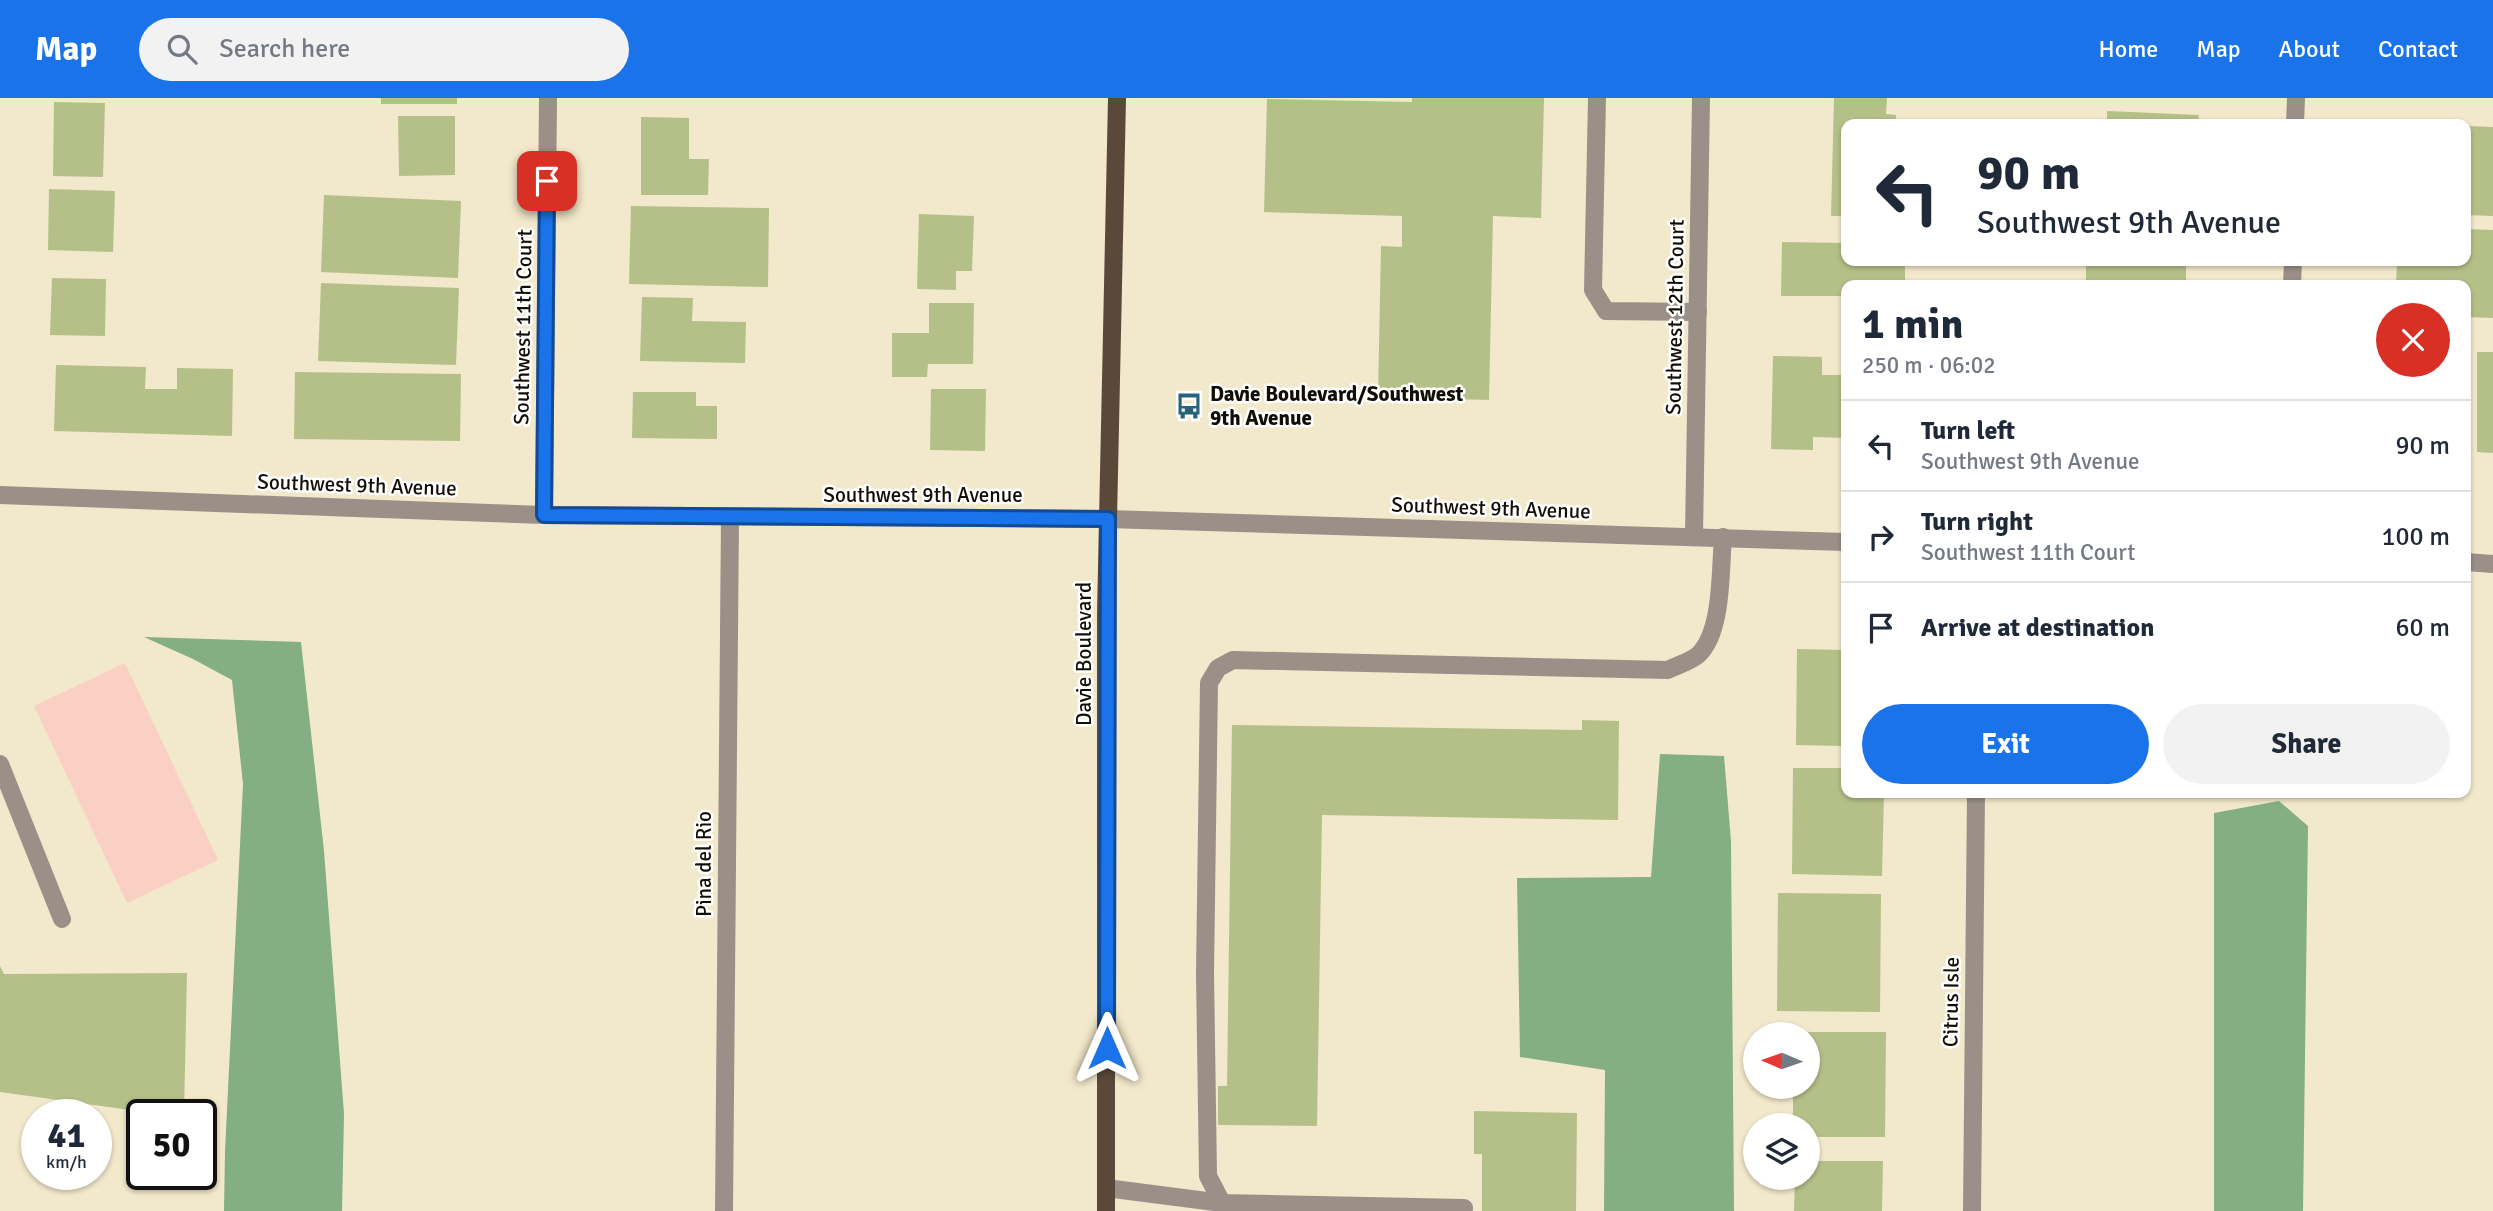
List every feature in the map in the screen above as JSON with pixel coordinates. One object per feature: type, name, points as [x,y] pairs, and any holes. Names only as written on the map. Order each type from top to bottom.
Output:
[{"type":"main road","name":"Davie Boulevard","points":[[1107,1211],[1108,519],[1117,98]]},
{"type":"street","name":"Southwest 11th Court","points":[[544,515],[548,98]]},
{"type":"street","points":[[1597,98],[1593,290],[1606,311],[1698,312]]},
{"type":"street","name":"Southwest 12th Court","points":[[1694,536],[1701,98]]},
{"type":"street","points":[[2295,119],[2296,98]]},
{"type":"street","name":"Southwest 9th Avenue","points":[[0,495],[544,515],[1108,519],[1841,542]]},
{"type":"street","name":"Pina del Rio","points":[[724,1211],[730,516]]},
{"type":"street","points":[[1222,1207],[1208,1177],[1205,973],[1209,683],[1218,668],[1233,660],[1668,670],[1697,656],[1710,639],[1716,614],[1723,537]]},
{"type":"street","points":[[2471,562],[2493,564]]},
{"type":"street","points":[[0,764],[62,919]]},
{"type":"street","name":"Citrus Isle","points":[[1972,1211],[1976,798]]},
{"type":"street","points":[[1106,1188],[1222,1207],[1464,1209]]},
{"type":"shaded area","points":[[144,637],[301,642],[324,851],[344,1114],[342,1211],[224,1211],[243,784],[232,680]]},
{"type":"shaded area","points":[[125,663],[218,860],[127,903],[34,706]]},
{"type":"shaded area","points":[[1660,754],[1724,756],[1731,841],[1734,1211],[1604,1211],[1605,1070],[1520,1057],[1517,878],[1651,877]]},
{"type":"shaded area","points":[[2279,801],[2308,826],[2303,1211],[2214,1211],[2214,813]]},
{"type":"building","points":[[381,98],[457,98],[457,104],[381,104]]},
{"type":"building","points":[[1412,98],[1544,98],[1541,218],[1493,216],[1489,400],[1378,397],[1381,246],[1402,247],[1402,216],[1264,212],[1267,99],[1412,102]]},
{"type":"building","points":[[1834,98],[1887,98],[1886,114],[1896,115],[1896,119],[1841,119],[1841,216],[1831,216]]},
{"type":"building","points":[[54,102],[105,103],[103,177],[53,176]]},
{"type":"building","points":[[2107,111],[2199,115],[2199,119],[2107,119]]},
{"type":"building","points":[[398,116],[455,116],[455,175],[399,176]]},
{"type":"building","points":[[641,117],[689,118],[689,159],[709,159],[708,195],[641,195]]},
{"type":"building","points":[[2471,126],[2493,127],[2493,216],[2471,215]]},
{"type":"building","points":[[49,189],[115,191],[113,252],[48,250]]},
{"type":"building","points":[[324,195],[461,201],[458,278],[321,272]]},
{"type":"building","points":[[631,206],[769,208],[768,287],[629,284]]},
{"type":"building","points":[[919,214],[974,216],[972,271],[956,271],[956,290],[917,289]]},
{"type":"building","points":[[2471,229],[2493,230],[2493,318],[2471,317],[2471,280],[2396,280],[2397,266],[2471,266]]},
{"type":"building","points":[[1782,242],[1841,243],[1841,266],[1905,266],[1905,280],[1841,280],[1841,296],[1781,296]]},
{"type":"building","points":[[2086,266],[2186,266],[2186,280],[2086,280]]},
{"type":"building","points":[[52,278],[106,279],[105,336],[50,335]]},
{"type":"building","points":[[321,283],[459,288],[456,365],[318,361]]},
{"type":"building","points":[[642,297],[693,298],[692,321],[746,322],[745,363],[640,361]]},
{"type":"building","points":[[929,303],[974,303],[973,364],[928,364],[927,377],[892,377],[892,333],[929,333]]},
{"type":"building","points":[[2477,352],[2493,352],[2493,453],[2477,452]]},
{"type":"building","points":[[1773,356],[1822,357],[1822,375],[1841,375],[1841,438],[1813,437],[1813,450],[1771,449]]},
{"type":"building","points":[[56,365],[146,367],[145,389],[177,389],[177,368],[233,369],[232,436],[54,431]]},
{"type":"building","points":[[295,372],[461,374],[460,441],[294,439]]},
{"type":"building","points":[[931,389],[986,389],[985,451],[930,450]]},
{"type":"building","points":[[633,392],[696,392],[696,406],[717,406],[717,439],[632,438]]},
{"type":"building","points":[[1797,649],[1841,650],[1841,746],[1796,745]]},
{"type":"building","points":[[1582,720],[1619,721],[1618,820],[1322,815],[1317,1126],[1218,1125],[1218,1086],[1227,1086],[1232,725],[1582,730]]},
{"type":"building","points":[[1793,768],[1841,768],[1841,798],[1884,798],[1882,876],[1792,874]]},
{"type":"building","points":[[1778,893],[1881,894],[1880,1012],[1777,1011]]},
{"type":"building","points":[[0,966],[4,974],[187,973],[184,1099],[126,1099],[126,1109],[112,1108],[112,1099],[51,1099],[0,1092]]},
{"type":"building","points":[[1820,1032],[1886,1032],[1885,1137],[1820,1137],[1820,1113],[1793,1113],[1793,1099],[1820,1099]]},
{"type":"building","points":[[1474,1111],[1577,1113],[1576,1211],[1482,1211],[1482,1154],[1474,1154]]},
{"type":"building","points":[[1820,1161],[1883,1161],[1882,1211],[1794,1211],[1795,1190],[1820,1190]]},
{"type":"place","name":"Davie Boulevard/Southwest 9th Avenue","points":[[1189,406]]},
{"type":"route","points":[[547,181],[544,515],[1108,519],[1107,1048]]}]
